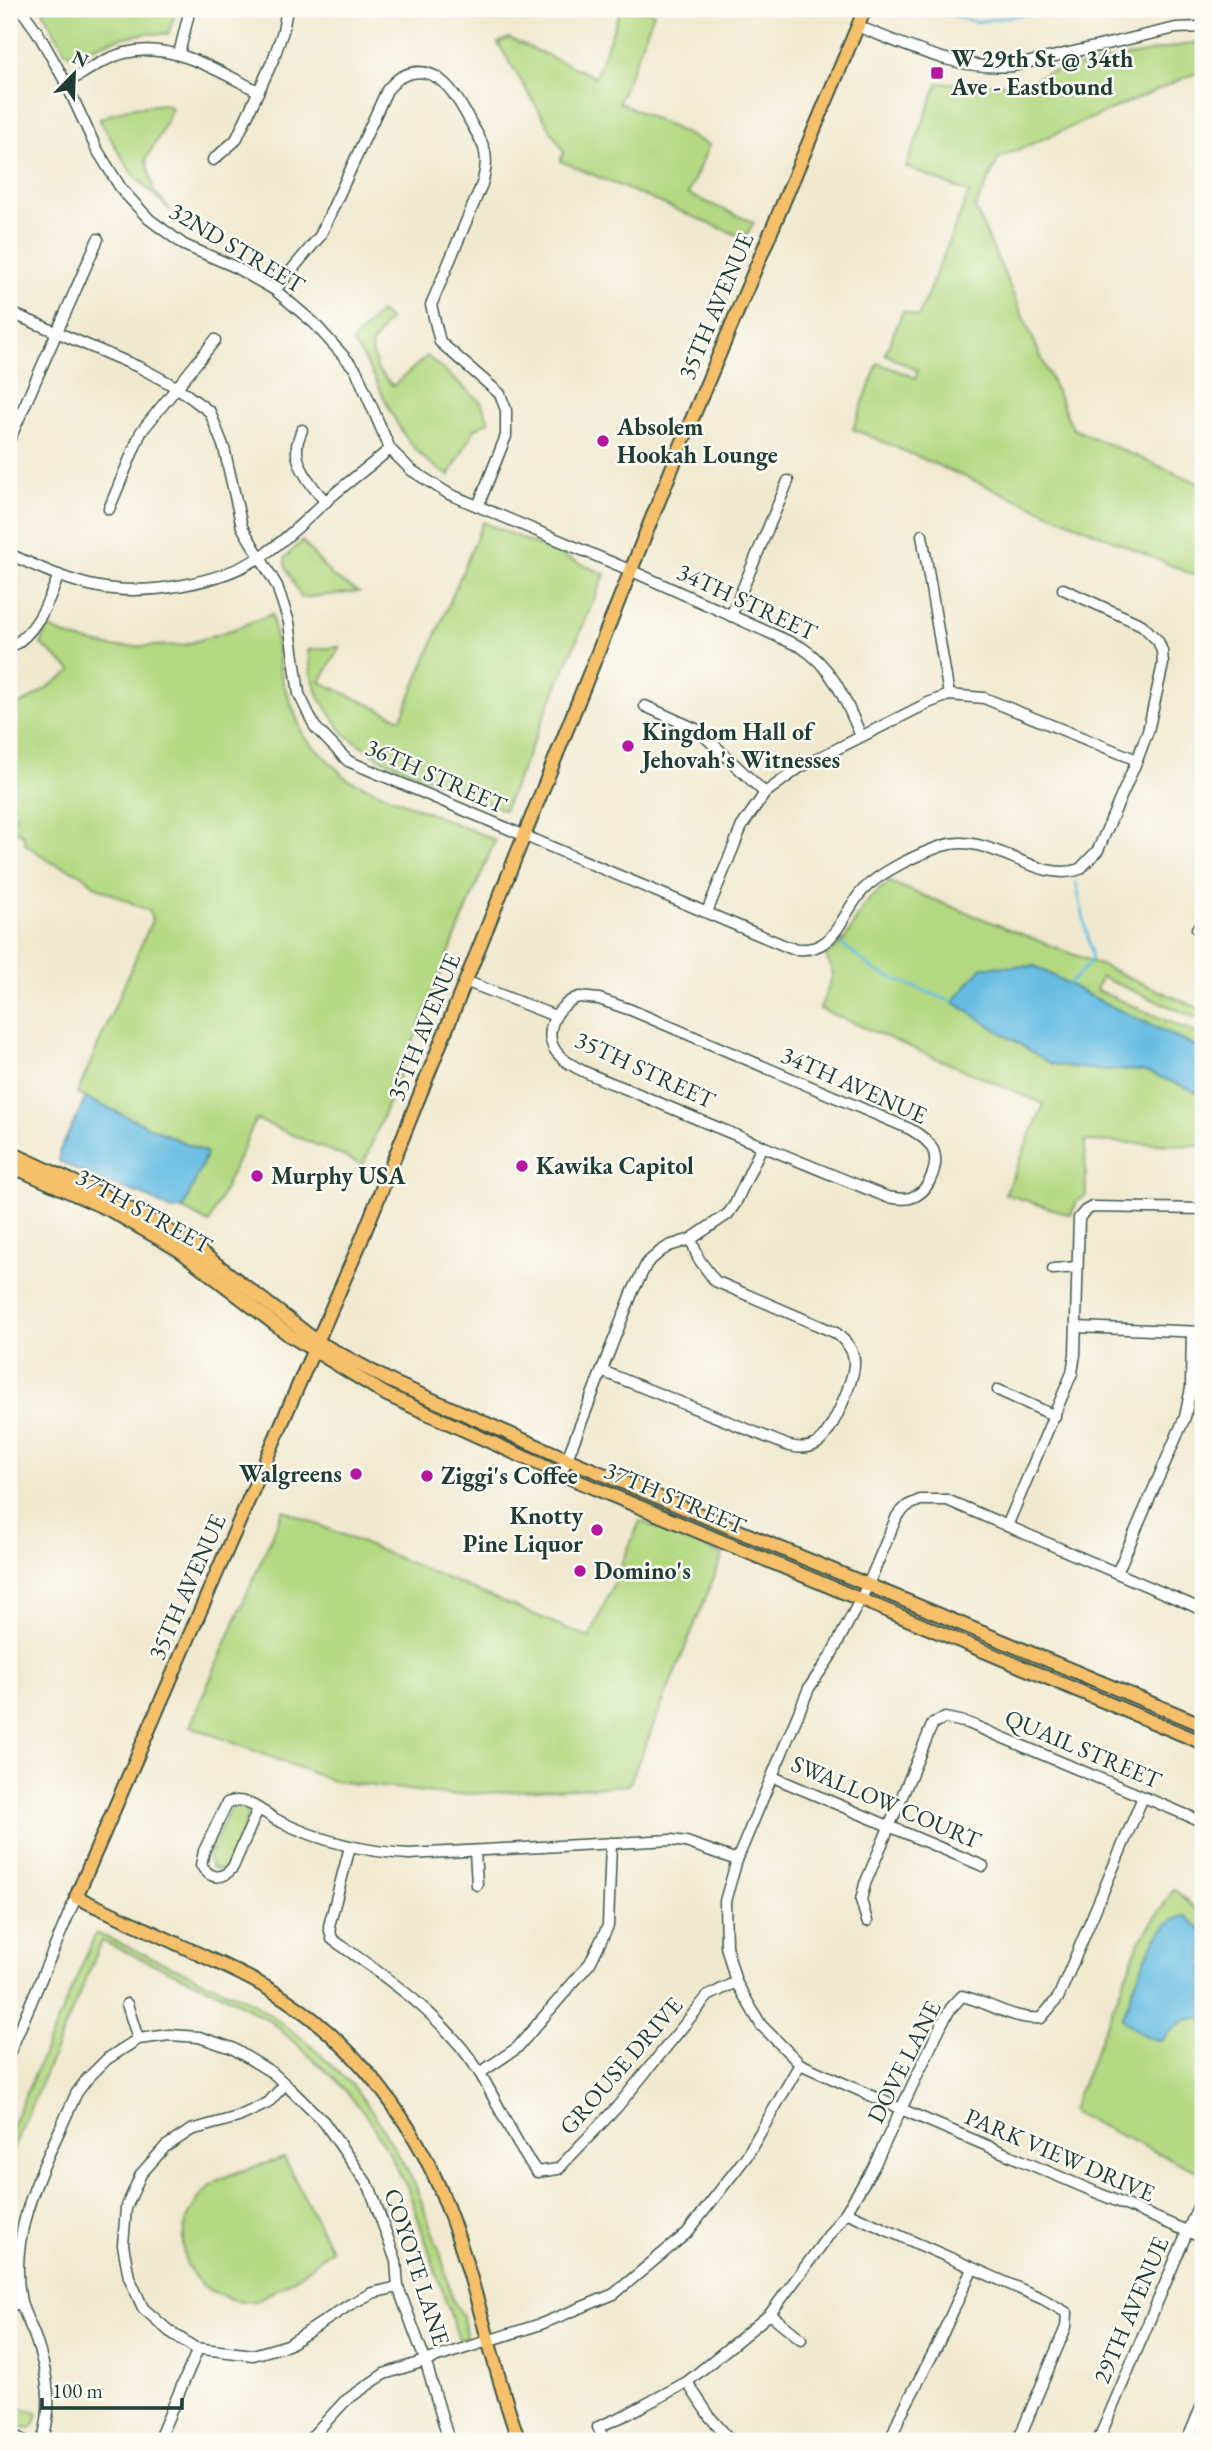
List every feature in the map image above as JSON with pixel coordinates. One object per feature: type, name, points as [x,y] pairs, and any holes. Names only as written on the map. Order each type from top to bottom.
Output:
[{"type":"main road","name":"35TH AVENUE","points":[[76,1897],[316,1346],[745,290],[865,9]]},
{"type":"main road","name":"37TH STREET","points":[[9,1152],[113,1200],[185,1240],[316,1346],[387,1395],[561,1474],[1203,1743]]},
{"type":"main road","name":"37TH STREET","points":[[9,1165],[110,1210],[179,1250],[289,1335],[567,1459],[1203,1725]]},
{"type":"main road","points":[[76,1897],[262,1984],[307,2014],[365,2070],[396,2111],[426,2160],[450,2213],[519,2441]]},
{"type":"street","name":"32ND STREET","points":[[21,9],[66,83],[96,148],[122,190],[149,219],[184,245],[233,266],[275,290],[314,323],[356,370],[390,449]]},
{"type":"street","points":[[179,54],[190,9]]},
{"type":"street","points":[[213,160],[236,140],[280,41],[287,9]]},
{"type":"street","points":[[858,26],[944,60],[998,68],[1176,28],[1203,27]]},
{"type":"street","points":[[66,83],[123,54],[146,50],[179,54],[258,91]]},
{"type":"street","points":[[275,290],[320,236],[387,90],[403,76],[423,73],[441,79],[455,92],[484,148],[487,166],[431,305],[440,342],[500,394],[506,410],[506,436],[478,506]]},
{"type":"street","points":[[9,437],[98,239]]},
{"type":"street","name":"36TH STREET","points":[[9,312],[141,368],[178,388],[210,412],[224,449],[242,527],[277,586],[289,622],[299,694],[316,727],[348,761],[523,836]]},
{"type":"street","points":[[109,509],[141,432],[215,340]]},
{"type":"street","points":[[302,430],[296,449],[301,466],[311,486],[326,502]]},
{"type":"street","points":[[9,554],[59,575],[100,587],[149,589],[187,586],[261,557],[297,530],[390,449]]},
{"type":"street","name":"34TH STREET","points":[[390,449],[421,476],[449,494],[790,641],[817,658],[835,680],[861,736]]},
{"type":"street","points":[[731,615],[788,481]]},
{"type":"street","points":[[922,535],[949,695]]},
{"type":"street","points":[[9,648],[33,629],[48,604],[59,575]]},
{"type":"street","points":[[523,836],[790,948],[801,950],[825,943],[837,932],[863,890],[879,876],[943,846],[956,844],[995,848],[1050,871],[1080,869],[1098,850],[1137,760],[1163,664],[1158,640],[1142,625],[1063,589]]},
{"type":"street","points":[[707,912],[742,826],[765,793],[799,768],[949,695],[984,698],[1137,760]]},
{"type":"street","points":[[645,706],[698,730],[765,793]]},
{"type":"street","name":"35TH STREET","points":[[465,981],[555,1016],[551,1028],[552,1043],[560,1057],[570,1063],[762,1146]]},
{"type":"street","name":"34TH AVENUE","points":[[555,1016],[563,1005],[579,997],[599,999],[631,1010],[911,1129],[931,1144],[937,1163],[928,1186],[922,1192],[901,1199],[887,1197],[762,1146]]},
{"type":"street","points":[[561,1474],[633,1291],[647,1263],[669,1246],[691,1239],[720,1220],[735,1204],[762,1146]]},
{"type":"street","points":[[1007,1526],[1072,1373],[1075,1354],[1079,1218],[1084,1211],[1092,1207],[1203,1209]]},
{"type":"street","points":[[602,1371],[789,1446],[809,1447],[827,1434],[854,1366],[854,1357],[848,1344],[836,1333],[715,1281],[698,1258],[691,1239]]},
{"type":"street","points":[[1053,1269],[1077,1267]]},
{"type":"street","points":[[1076,1327],[1203,1332]]},
{"type":"street","points":[[1117,1573],[1185,1417],[1191,1388],[1192,1332]]},
{"type":"street","points":[[998,1390],[1055,1416]]},
{"type":"street","points":[[308,2441],[345,2401],[384,2374],[541,2324],[614,2294],[687,2233],[746,2157],[800,2064],[761,2025],[736,1982],[726,1945],[725,1901],[737,1860],[809,1688],[830,1657],[868,1585],[897,1516],[907,1506],[920,1500],[947,1500],[1203,1610]]},
{"type":"street","name":"QUAIL STREET","points":[[889,1826],[933,1723],[945,1718],[968,1723],[1203,1822]]},
{"type":"street","name":"SWALLOW COURT","points":[[773,1777],[983,1866]]},
{"type":"street","name":"DOVE LANE","points":[[605,2441],[598,2427],[687,2382],[770,2314],[846,2213],[873,2168],[942,2023],[951,2007],[962,1996],[982,2001],[1026,2020],[1041,2018],[1058,1997],[1143,1797]]},
{"type":"street","points":[[258,1809],[227,1875],[218,1878],[207,1874],[201,1865],[204,1851],[227,1803],[243,1800],[280,1822],[350,1847],[382,1853],[409,1854],[671,1840],[687,1842],[737,1860]]},
{"type":"street","points":[[867,1921],[861,1900],[889,1826]]},
{"type":"street","points":[[350,1847],[330,1926],[332,1939],[380,1972],[438,2021],[480,2073],[517,2048],[590,1963],[608,1926],[611,1843]]},
{"type":"street","points":[[475,1851],[477,1885]]},
{"type":"street","name":"35TH AVENUE","points":[[9,2054],[76,1897]]},
{"type":"street","name":"GROUSE DRIVE","points":[[480,2073],[537,2172],[558,2169],[618,2107],[708,1996],[736,1982]]},
{"type":"street","points":[[42,2441],[48,2418],[48,2385],[36,2339],[21,2303],[19,2266],[23,2221],[76,2094],[107,2059],[138,2039],[127,2004]]},
{"type":"street","name":"COYOTE LANE","points":[[138,2039],[170,2035],[199,2037],[232,2048],[273,2074],[324,2122],[370,2188],[396,2261],[398,2287],[425,2360],[449,2441]]},
{"type":"street","name":"PARK VIEW DRIVE","points":[[800,2064],[1203,2238]]},
{"type":"street","points":[[285,2085],[268,2104],[238,2117],[191,2130],[165,2147],[141,2175],[127,2208],[123,2245],[128,2277],[143,2308],[169,2331],[198,2349],[253,2355],[288,2344],[372,2293],[398,2287]]},
{"type":"street","name":"29TH AVENUE","points":[[1097,2441],[1203,2195]]},
{"type":"street","points":[[846,2213],[1043,2299],[1067,2313],[1066,2327],[1018,2441]]},
{"type":"street","points":[[890,2441],[972,2269]]},
{"type":"street","points":[[9,2306],[21,2303]]},
{"type":"street","points":[[770,2314],[801,2339]]},
{"type":"street","points":[[158,2441],[198,2349]]},
{"type":"street","points":[[687,2382],[710,2417],[732,2441]]},
{"type":"street","points":[[1186,2441],[1203,2403]]},
{"type":"street","points":[[10,2435],[25,2441]]},
{"type":"green space","points":[[42,9],[177,9],[168,34],[119,38],[73,56],[66,52]]},
{"type":"green space","points":[[621,9],[642,9],[654,13],[619,102],[709,145],[688,194],[754,223],[744,238],[560,161],[564,152],[498,43],[509,38],[595,77]]},
{"type":"green space","points":[[1203,41],[1203,70],[999,158],[975,208],[1073,429],[1203,485],[1203,579],[853,429],[878,363],[916,378],[918,371],[885,354],[903,311],[918,317],[969,193],[906,167],[938,83],[1027,84],[1046,73]]},
{"type":"green space","points":[[163,104],[172,108],[146,159],[154,191],[171,211],[132,174],[99,119],[128,108]]},
{"type":"green space","points":[[380,312],[389,319],[371,346],[377,369],[393,386],[427,356],[481,402],[489,421],[475,429],[449,476],[413,447],[401,431],[365,360],[352,342]]},
{"type":"green space","points":[[483,522],[605,574],[504,810],[382,759],[344,734],[320,698],[311,674],[308,650],[340,647],[320,682],[401,719]]},
{"type":"green space","points":[[302,541],[332,576],[358,592],[301,598],[285,565],[285,558]]},
{"type":"green space","points":[[272,614],[282,680],[304,737],[347,779],[495,840],[363,1165],[256,1119],[209,1223],[183,1209],[207,1153],[77,1094],[152,920],[149,911],[95,886],[83,875],[51,862],[25,844],[24,836],[10,827],[16,814],[9,810],[9,707],[27,701],[72,671],[41,644],[47,627],[72,638],[112,647],[184,645]]},
{"type":"green space","points":[[889,882],[1103,966],[1203,1010],[1203,1021],[1101,977],[1096,990],[1200,1035],[1203,1029],[1203,1050],[1090,996],[1035,966],[1051,1064],[1087,1069],[1146,1071],[1197,1092],[1203,1090],[1203,1146],[1085,1141],[1086,1195],[1077,1201],[1071,1215],[1005,1194],[1044,1104],[820,1009],[833,974],[826,955],[845,939],[867,902]]},
{"type":"green space","points":[[283,1510],[590,1638],[640,1521],[723,1555],[629,1785],[451,1795],[333,1781],[190,1726]]},
{"type":"green space","points":[[235,1805],[246,1807],[248,1817],[228,1865],[221,1870],[212,1868],[208,1858],[230,1809]]},
{"type":"green space","points":[[1174,1889],[1203,1916],[1203,2154],[1196,2171],[1071,2112],[1139,1943]]},
{"type":"green space","points":[[96,1933],[252,2002],[306,2041],[353,2086],[375,2115],[415,2184],[441,2255],[452,2299],[463,2316],[466,2337],[459,2340],[408,2189],[363,2111],[336,2080],[273,2023],[228,1997],[102,1941],[9,2158],[9,2133]]},
{"type":"green space","points":[[284,2158],[331,2249],[293,2280],[255,2301],[239,2301],[220,2295],[203,2285],[192,2273],[185,2259],[185,2227],[191,2211],[201,2196],[220,2179]]},
{"type":"green space","points":[[9,2406],[38,2412],[34,2424],[28,2428],[9,2420]]},
{"type":"water","points":[[1035,966],[1090,996],[1203,1050],[1203,1090],[1197,1092],[1144,1071],[1087,1069],[1051,1064],[953,1002],[982,967]]},
{"type":"water","points":[[86,1098],[207,1153],[183,1209],[172,1210],[141,1194],[95,1179],[59,1161],[59,1152]]},
{"type":"water","points":[[1185,1916],[1203,1931],[1203,2018],[1180,2023],[1162,2040],[1151,2038],[1122,2019],[1153,1943],[1173,1920]]},
{"type":"waterway","points":[[930,9],[976,22],[1027,14],[1034,9]]},
{"type":"waterway","points":[[1069,984],[1089,964],[1092,957],[1076,882]]},
{"type":"waterway","points":[[842,944],[875,971],[953,1002]]},
{"type":"place","name":"W 29th St @ 34th Ave - Eastbound","points":[[937,73]]},
{"type":"place","name":"Absolem Hookah Lounge","points":[[603,441]]},
{"type":"place","name":"Kingdom Hall of Jehovah's Witnesses","points":[[628,746]]},
{"type":"place","name":"Kawika Capitol","points":[[522,1166]]},
{"type":"place","name":"Murphy USA","points":[[257,1176]]},
{"type":"place","name":"Walgreens","points":[[356,1474]]},
{"type":"place","name":"Ziggi's Coffee","points":[[427,1476]]},
{"type":"place","name":"Knotty Pine Liquor","points":[[597,1530]]},
{"type":"place","name":"Domino's","points":[[580,1571]]}]
